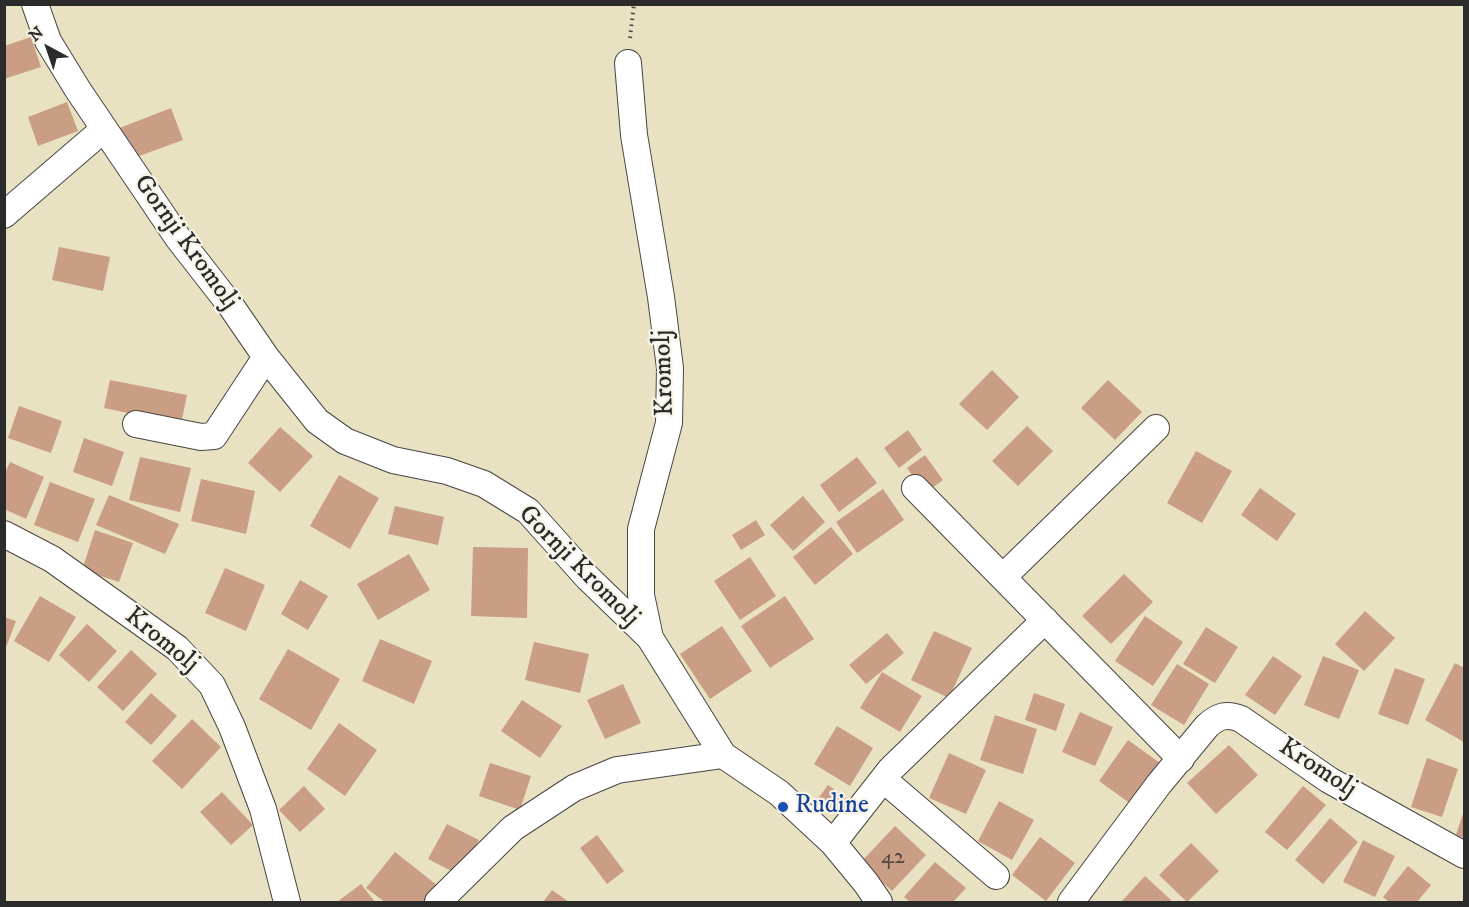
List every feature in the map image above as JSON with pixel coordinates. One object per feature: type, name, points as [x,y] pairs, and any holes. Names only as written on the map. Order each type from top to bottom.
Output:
[{"type":"street","name":"Gornji Kromolj","points":[[35,4],[48,41],[104,129],[178,238],[231,306],[266,357],[317,421],[345,441],[393,460],[447,471],[484,484],[528,511],[588,578],[650,638]]},
{"type":"street","name":"Kromolj","points":[[628,63],[634,135],[661,297],[670,368],[669,423],[641,529],[641,595],[650,638],[723,755],[779,793],[833,843],[866,883],[879,903]]},
{"type":"street","points":[[4,215],[104,129]]},
{"type":"street","points":[[136,424],[201,437],[214,436],[266,357]]},
{"type":"street","points":[[1003,577],[1156,428]]},
{"type":"street","points":[[915,488],[1181,759]]},
{"type":"street","name":"Kromolj","points":[[4,534],[52,559],[177,648],[212,685],[232,727],[263,810],[287,903]]},
{"type":"street","points":[[833,843],[891,769],[1045,620]]},
{"type":"street","name":"Kromolj","points":[[1071,903],[1159,784],[1214,720],[1222,716],[1232,715],[1241,719],[1329,780],[1464,855]]},
{"type":"street","points":[[438,903],[513,828],[573,788],[617,770],[723,755]]},
{"type":"street","points":[[883,779],[996,876]]},
{"type":"path","points":[[628,63],[634,4]]},
{"type":"building","points":[[31,37],[41,67],[4,79],[4,46]]},
{"type":"building","points":[[67,102],[78,131],[38,146],[28,117]]},
{"type":"building","points":[[171,108],[183,140],[128,160],[117,129]]},
{"type":"building","points":[[59,247],[110,257],[103,291],[52,280]]},
{"type":"building","points":[[992,370],[1019,397],[987,430],[959,404]]},
{"type":"building","points":[[110,380],[187,395],[181,424],[104,408]]},
{"type":"building","points":[[1108,380],[1142,412],[1115,440],[1081,408]]},
{"type":"building","points":[[19,406],[62,421],[51,453],[8,438]]},
{"type":"building","points":[[1027,426],[1053,451],[1018,486],[992,461]]},
{"type":"building","points":[[280,427],[313,456],[280,492],[248,463]]},
{"type":"building","points":[[908,430],[922,450],[899,468],[884,448]]},
{"type":"building","points":[[84,438],[124,452],[112,486],[73,472]]},
{"type":"building","points":[[1196,451],[1232,471],[1202,523],[1167,503]]},
{"type":"building","points":[[925,455],[943,480],[925,493],[907,468]]},
{"type":"building","points":[[140,457],[191,468],[180,512],[129,500]]},
{"type":"building","points":[[857,457],[877,483],[839,512],[820,485]]},
{"type":"building","points":[[10,462],[44,477],[26,519],[4,509],[4,475]]},
{"type":"building","points":[[339,475],[379,498],[350,549],[310,526]]},
{"type":"building","points":[[201,479],[255,491],[246,534],[191,521]]},
{"type":"building","points":[[50,482],[95,499],[78,542],[34,525]]},
{"type":"building","points":[[1260,488],[1296,514],[1277,541],[1241,515]]},
{"type":"building","points":[[883,489],[904,520],[857,553],[836,522]]},
{"type":"building","points":[[109,495],[179,524],[165,554],[96,525]]},
{"type":"building","points":[[803,496],[825,522],[793,551],[770,525]]},
{"type":"building","points":[[395,506],[444,517],[438,545],[388,534]]},
{"type":"building","points":[[756,520],[765,535],[741,550],[732,535]]},
{"type":"building","points":[[831,527],[853,554],[815,585],[793,557]]},
{"type":"building","points":[[95,530],[133,543],[119,582],[82,570]]},
{"type":"building","points":[[473,547],[528,548],[527,618],[471,616]]},
{"type":"building","points":[[409,554],[430,590],[378,620],[357,584]]},
{"type":"building","points":[[750,557],[776,596],[740,620],[714,581]]},
{"type":"building","points":[[225,568],[265,585],[246,631],[205,613]]},
{"type":"building","points":[[1124,574],[1153,602],[1111,644],[1082,616]]},
{"type":"building","points":[[300,580],[328,596],[308,630],[281,614]]},
{"type":"building","points":[[40,596],[76,617],[49,662],[14,641]]},
{"type":"building","points":[[785,596],[814,639],[770,668],[741,626]]},
{"type":"building","points":[[1365,611],[1395,638],[1364,671],[1335,644]]},
{"type":"building","points":[[1145,616],[1183,642],[1153,686],[1115,661]]},
{"type":"building","points":[[4,617],[16,621],[5,650],[4,650]]},
{"type":"building","points":[[87,624],[117,651],[89,682],[59,655]]},
{"type":"building","points":[[722,626],[752,671],[710,699],[680,654]]},
{"type":"building","points":[[1206,627],[1238,647],[1215,683],[1183,664]]},
{"type":"building","points":[[934,631],[972,648],[949,698],[911,680]]},
{"type":"building","points":[[887,633],[904,653],[866,684],[849,665]]},
{"type":"building","points":[[380,639],[432,661],[414,704],[362,681]]},
{"type":"building","points":[[534,642],[589,654],[580,693],[525,680]]},
{"type":"building","points":[[288,649],[340,679],[311,730],[259,699]]},
{"type":"building","points":[[131,650],[157,674],[123,711],[97,687]]},
{"type":"building","points":[[1273,656],[1302,676],[1275,715],[1245,695]]},
{"type":"building","points":[[1323,656],[1359,670],[1339,719],[1304,705]]},
{"type":"building","points":[[1455,663],[1464,668],[1464,742],[1425,720]]},
{"type":"building","points":[[1177,664],[1209,684],[1184,725],[1151,705]]},
{"type":"building","points":[[1395,668],[1425,679],[1408,725],[1378,714]]},
{"type":"building","points":[[882,672],[922,696],[900,732],[860,708]]},
{"type":"building","points":[[623,684],[641,723],[605,739],[587,700]]},
{"type":"building","points":[[151,693],[177,716],[151,745],[125,722]]},
{"type":"building","points":[[1034,693],[1065,704],[1056,731],[1025,720]]},
{"type":"building","points":[[522,700],[562,726],[540,758],[501,731]]},
{"type":"building","points":[[1080,712],[1113,727],[1095,766],[1062,752]]},
{"type":"building","points":[[995,715],[1037,729],[1023,774],[980,760]]},
{"type":"building","points":[[192,719],[221,747],[182,789],[152,761]]},
{"type":"building","points":[[339,723],[377,750],[345,796],[307,769]]},
{"type":"building","points":[[837,726],[873,748],[850,786],[814,764]]},
{"type":"building","points":[[1128,740],[1160,763],[1131,804],[1099,781]]},
{"type":"building","points":[[1229,745],[1258,775],[1216,814],[1187,783]]},
{"type":"building","points":[[949,753],[986,770],[966,814],[929,798]]},
{"type":"building","points":[[1427,758],[1458,769],[1442,817],[1411,807]]},
{"type":"building","points":[[490,763],[531,776],[520,810],[479,796]]},
{"type":"building","points":[[828,785],[850,801],[840,815],[817,800]]},
{"type":"building","points":[[304,786],[325,809],[300,832],[279,810]]},
{"type":"building","points":[[1303,786],[1326,805],[1287,850],[1265,832]]},
{"type":"building","points":[[222,792],[253,825],[231,845],[200,812]]},
{"type":"building","points":[[999,801],[1034,820],[1012,860],[978,841]]},
{"type":"building","points":[[1464,810],[1464,838],[1456,835]]},
{"type":"building","points":[[1330,818],[1358,842],[1323,884],[1295,860]]},
{"type":"building","points":[[447,824],[479,840],[461,876],[428,859]]},
{"type":"building","points":[[895,826],[926,855],[892,891],[861,862]]},
{"type":"building","points":[[597,835],[624,871],[607,884],[580,848]]},
{"type":"building","points":[[1040,837],[1075,863],[1046,901],[1012,875]]},
{"type":"building","points":[[1363,840],[1395,856],[1375,897],[1343,882]]},
{"type":"building","points":[[1191,843],[1219,871],[1187,902],[1159,875]]},
{"type":"building","points":[[395,852],[438,886],[424,902],[385,902],[366,888]]},
{"type":"building","points":[[935,862],[966,888],[953,902],[910,902],[904,897]]},
{"type":"building","points":[[1408,866],[1431,885],[1417,902],[1389,902],[1383,897]]},
{"type":"building","points":[[1145,876],[1171,900],[1169,902],[1121,902]]},
{"type":"building","points":[[361,884],[375,902],[337,902]]},
{"type":"building","points":[[552,890],[569,902],[543,902]]},
{"type":"place","name":"Rudine","points":[[783,807]]}]
